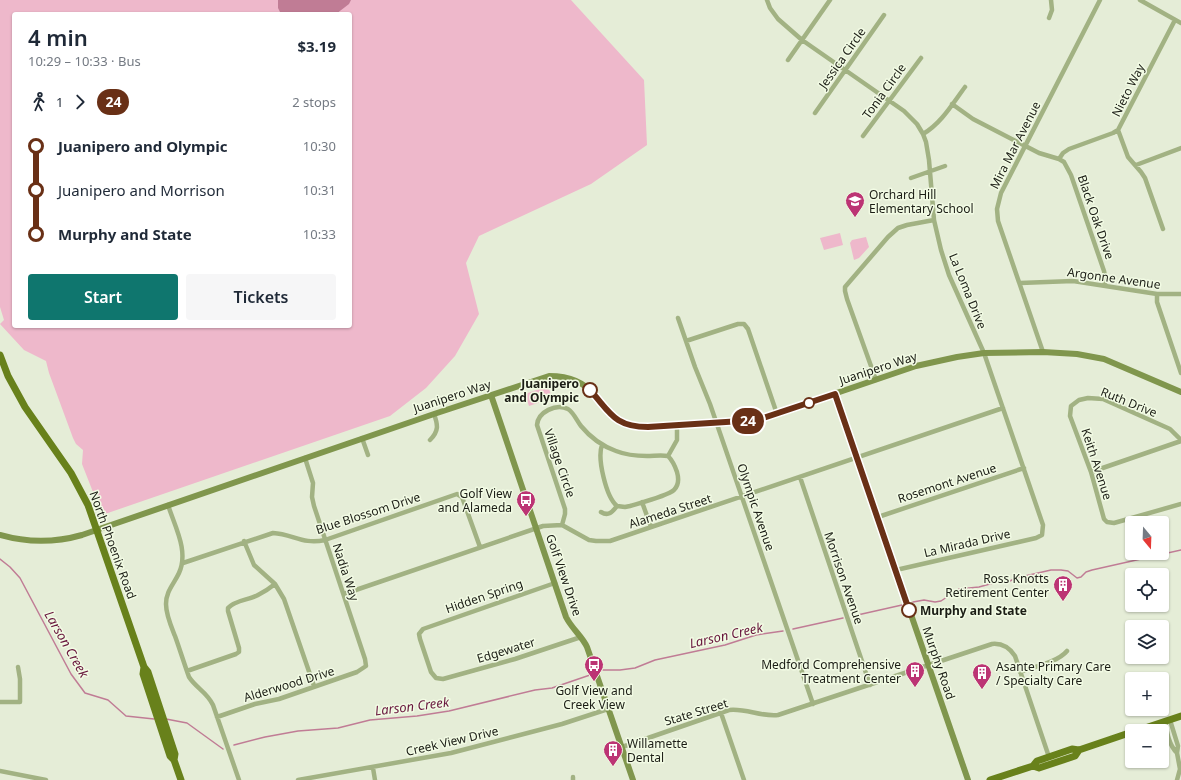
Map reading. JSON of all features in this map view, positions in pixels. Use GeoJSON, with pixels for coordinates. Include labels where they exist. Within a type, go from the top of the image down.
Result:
{"type":"FeatureCollection","features":[{"type":"Feature","properties":{"kind":"main road","name":"North Phoenix Road"},"geometry":{"type":"LineString","coordinates":[[0,355],[4,372],[25,407],[78,485],[88,505],[98,530],[144,667],[148,672],[159,714],[175,754],[174,760],[181,780]]}},
{"type":"Feature","properties":{"kind":"main road"},"geometry":{"type":"LineString","coordinates":[[1156,724],[1181,716]]}},
{"type":"Feature","properties":{"kind":"main road"},"geometry":{"type":"LineString","coordinates":[[1033,766],[1036,761],[1049,756],[1072,749],[1079,750],[1125,734]]}},
{"type":"Feature","properties":{"kind":"main road"},"geometry":{"type":"LineString","coordinates":[[990,780],[1033,766],[1039,768],[1075,756],[1079,750]]}},
{"type":"Feature","properties":{"kind":"street","name":"La Loma Drive"},"geometry":{"type":"LineString","coordinates":[[767,0],[770,8],[778,19],[802,40],[911,118],[923,134],[928,151],[934,220],[941,250],[949,275],[984,353],[1043,525],[1042,535]]}},
{"type":"Feature","properties":{"kind":"street"},"geometry":{"type":"LineString","coordinates":[[788,60],[830,0]]}},
{"type":"Feature","properties":{"kind":"street"},"geometry":{"type":"LineString","coordinates":[[1049,18],[1052,10],[1052,0]]}},
{"type":"Feature","properties":{"kind":"street","name":"Mira Mar Avenue"},"geometry":{"type":"LineString","coordinates":[[1043,352],[1002,233],[997,209],[1001,193],[1100,0]]}},
{"type":"Feature","properties":{"kind":"street"},"geometry":{"type":"LineString","coordinates":[[1140,0],[1181,23]]}},
{"type":"Feature","properties":{"kind":"street","name":"Jessica Circle"},"geometry":{"type":"LineString","coordinates":[[815,113],[884,15]]}},
{"type":"Feature","properties":{"kind":"street","name":"Nieto Way"},"geometry":{"type":"LineString","coordinates":[[1059,158],[1069,149],[1113,134],[1118,130],[1175,20]]}},
{"type":"Feature","properties":{"kind":"street","name":"Tonia Circle"},"geometry":{"type":"LineString","coordinates":[[863,136],[921,58]]}},
{"type":"Feature","properties":{"kind":"street"},"geometry":{"type":"LineString","coordinates":[[923,134],[941,119],[965,86]]}},
{"type":"Feature","properties":{"kind":"street"},"geometry":{"type":"LineString","coordinates":[[952,104],[974,119],[1026,146],[1045,155],[1059,158]]}},
{"type":"Feature","properties":{"kind":"street"},"geometry":{"type":"LineString","coordinates":[[1118,130],[1128,157],[1145,178],[1163,230]]}},
{"type":"Feature","properties":{"kind":"street"},"geometry":{"type":"LineString","coordinates":[[1136,165],[1181,148]]}},
{"type":"Feature","properties":{"kind":"street","name":"Black Oak Drive"},"geometry":{"type":"LineString","coordinates":[[1059,158],[1064,162],[1071,175],[1104,271],[1104,285]]}},
{"type":"Feature","properties":{"kind":"street"},"geometry":{"type":"LineString","coordinates":[[911,178],[945,166]]}},
{"type":"Feature","properties":{"kind":"street"},"geometry":{"type":"LineString","coordinates":[[876,380],[845,292],[845,287],[888,237],[898,228],[934,220]]}},
{"type":"Feature","properties":{"kind":"street","name":"Argonne Avenue"},"geometry":{"type":"LineString","coordinates":[[1020,283],[1072,281],[1157,294],[1181,294]]}},
{"type":"Feature","properties":{"kind":"street"},"geometry":{"type":"LineString","coordinates":[[1157,294],[1157,302],[1181,373]]}},
{"type":"Feature","properties":{"kind":"street","name":"Olympic Avenue"},"geometry":{"type":"LineString","coordinates":[[678,318],[742,497],[813,704]]}},
{"type":"Feature","properties":{"kind":"street"},"geometry":{"type":"LineString","coordinates":[[686,342],[738,324],[744,324],[748,329],[777,414]]}},
{"type":"Feature","properties":{"kind":"street","name":"Juanipero Way"},"geometry":{"type":"LineString","coordinates":[[0,536],[30,541],[54,541],[72,538],[362,438],[539,378],[549,376],[564,377],[576,380],[586,386],[596,396],[609,414],[622,423],[638,427],[748,421],[777,414],[936,361],[984,353],[1043,352],[1093,356],[1104,359],[1181,392]]}},
{"type":"Feature","properties":{"kind":"street","name":"Murphy Road"},"geometry":{"type":"LineString","coordinates":[[835,394],[968,780]]}},
{"type":"Feature","properties":{"kind":"street","name":"Golf View Drive"},"geometry":{"type":"LineString","coordinates":[[491,395],[568,622],[581,637],[587,647],[633,780]]}},
{"type":"Feature","properties":{"kind":"street","name":"Ruth Drive"},"geometry":{"type":"LineString","coordinates":[[1070,411],[1071,406],[1079,400],[1088,398],[1103,399],[1170,429],[1181,440]]}},
{"type":"Feature","properties":{"kind":"street","name":"Village Circle"},"geometry":{"type":"LineString","coordinates":[[562,525],[565,509],[538,429],[537,421],[545,412],[558,407],[569,410],[586,432],[602,445],[616,451],[630,455],[668,456]]}},
{"type":"Feature","properties":{"kind":"street","name":"Alameda Street"},"geometry":{"type":"LineString","coordinates":[[562,525],[589,540],[603,542],[614,540],[1003,408]]}},
{"type":"Feature","properties":{"kind":"street","name":"Keith Avenue"},"geometry":{"type":"LineString","coordinates":[[1070,411],[1091,472],[1104,519],[1107,522],[1114,523],[1181,504]]}},
{"type":"Feature","properties":{"kind":"street"},"geometry":{"type":"LineString","coordinates":[[430,440],[438,430],[434,414]]}},
{"type":"Feature","properties":{"kind":"street"},"geometry":{"type":"LineString","coordinates":[[602,445],[599,453],[602,471],[611,497],[617,506],[625,507],[671,492],[677,486],[679,482],[678,474],[672,460],[668,456],[677,440],[677,426]]}},
{"type":"Feature","properties":{"kind":"street"},"geometry":{"type":"LineString","coordinates":[[362,438],[368,455]]}},
{"type":"Feature","properties":{"kind":"street"},"geometry":{"type":"LineString","coordinates":[[1091,472],[1181,440]]}},
{"type":"Feature","properties":{"kind":"street","name":"Nadia Way"},"geometry":{"type":"LineString","coordinates":[[305,458],[313,483],[313,501],[365,659],[365,668]]}},
{"type":"Feature","properties":{"kind":"street","name":"Rosemont Avenue"},"geometry":{"type":"LineString","coordinates":[[878,516],[1024,468]]}},
{"type":"Feature","properties":{"kind":"street","name":"Morrison Avenue"},"geometry":{"type":"LineString","coordinates":[[800,477],[870,685]]}},
{"type":"Feature","properties":{"kind":"street","name":"Blue Blossom Drive"},"geometry":{"type":"LineString","coordinates":[[182,562],[272,533],[282,534],[312,542],[325,540],[457,494],[462,497],[480,547]]}},
{"type":"Feature","properties":{"kind":"street"},"geometry":{"type":"LineString","coordinates":[[642,502],[651,527]]}},
{"type":"Feature","properties":{"kind":"street"},"geometry":{"type":"LineString","coordinates":[[168,505],[182,548],[182,562],[176,578],[169,589],[166,604],[168,618],[192,681],[210,698],[239,780]]}},
{"type":"Feature","properties":{"kind":"street"},"geometry":{"type":"LineString","coordinates":[[601,512],[610,514],[617,506]]}},
{"type":"Feature","properties":{"kind":"street"},"geometry":{"type":"LineString","coordinates":[[344,594],[536,528],[550,524],[562,525]]}},
{"type":"Feature","properties":{"kind":"street","name":"La Mirada Drive"},"geometry":{"type":"LineString","coordinates":[[896,570],[1036,538],[1042,535]]}},
{"type":"Feature","properties":{"kind":"street"},"geometry":{"type":"LineString","coordinates":[[244,541],[254,565],[275,584],[284,599],[314,686]]}},
{"type":"Feature","properties":{"kind":"street","name":"Hidden Spring"},"geometry":{"type":"LineString","coordinates":[[436,678],[432,672],[420,639],[420,631],[426,627],[555,583]]}},
{"type":"Feature","properties":{"kind":"street"},"geometry":{"type":"LineString","coordinates":[[187,671],[236,654],[239,648],[228,608],[235,603],[268,590],[275,584]]}},
{"type":"Feature","properties":{"kind":"street","name":"Edgewater"},"geometry":{"type":"LineString","coordinates":[[436,678],[443,679],[511,661],[581,637]]}},
{"type":"Feature","properties":{"kind":"street","name":"State Street"},"geometry":{"type":"LineString","coordinates":[[622,747],[721,713],[735,710],[766,716],[778,715],[992,644],[998,644],[1008,647],[1012,651],[1049,756]]}},
{"type":"Feature","properties":{"kind":"street"},"geometry":{"type":"LineString","coordinates":[[1020,672],[1056,659],[1067,651]]}},
{"type":"Feature","properties":{"kind":"street"},"geometry":{"type":"LineString","coordinates":[[0,702],[20,702],[20,679],[18,667]]}},
{"type":"Feature","properties":{"kind":"street","name":"Alderwood Drive"},"geometry":{"type":"LineString","coordinates":[[217,717],[255,704],[279,699],[365,668]]}},
{"type":"Feature","properties":{"kind":"street","name":"Creek View Drive"},"geometry":{"type":"LineString","coordinates":[[299,780],[451,753],[562,724],[608,709]]}},
{"type":"Feature","properties":{"kind":"street"},"geometry":{"type":"LineString","coordinates":[[721,713],[744,780]]}},
{"type":"Feature","properties":{"kind":"street"},"geometry":{"type":"LineString","coordinates":[[1167,720],[1178,746],[1177,754],[1180,769],[1178,780]]}},
{"type":"Feature","properties":{"kind":"street"},"geometry":{"type":"LineString","coordinates":[[373,768],[375,780]]}},
{"type":"Feature","properties":{"kind":"street"},"geometry":{"type":"LineString","coordinates":[[0,771],[46,780]]}},
{"type":"Feature","properties":{"kind":"shaded area"},"geometry":{"type":"Polygon","coordinates":[[[0,0],[571,0],[644,80],[647,145],[591,184],[479,236],[466,263],[479,314],[455,356],[426,388],[390,416],[102,515],[82,464],[83,450],[76,444],[73,438],[46,361],[24,350],[0,324],[4,320],[0,307],[0,0]]]}},
{"type":"Feature","properties":{"kind":"shaded area"},"geometry":{"type":"Polygon","coordinates":[[[278,0],[351,0],[349,4],[339,12],[280,12],[278,8],[278,0]]]}},
{"type":"Feature","properties":{"kind":"shaded area"},"geometry":{"type":"Polygon","coordinates":[[[840,233],[843,245],[824,250],[820,238],[840,233]]]}},
{"type":"Feature","properties":{"kind":"shaded area"},"geometry":{"type":"Polygon","coordinates":[[[866,237],[869,247],[859,258],[854,260],[850,243],[852,240],[866,237]]]}},
{"type":"Feature","properties":{"kind":"shaded area"},"geometry":{"type":"Polygon","coordinates":[[[548,386],[552,398],[529,406],[525,394],[548,386]]]}},
{"type":"Feature","properties":{"kind":"waterway","name":"Larson Creek"},"geometry":{"type":"LineString","coordinates":[[913,602],[924,600],[935,602],[941,601],[959,589],[1010,581],[1016,578],[1051,570],[1068,571],[1077,578],[1092,570],[1181,550]]}},
{"type":"Feature","properties":{"kind":"waterway","name":"Larson Creek"},"geometry":{"type":"LineString","coordinates":[[0,559],[20,578],[71,674],[85,693],[108,700],[126,716],[154,719]]}},
{"type":"Feature","properties":{"kind":"waterway","name":"Larson Creek"},"geometry":{"type":"LineString","coordinates":[[853,616],[902,605]]}},
{"type":"Feature","properties":{"kind":"waterway","name":"Larson Creek"},"geometry":{"type":"LineString","coordinates":[[793,629],[843,618]]}},
{"type":"Feature","properties":{"kind":"waterway","name":"Larson Creek"},"geometry":{"type":"LineString","coordinates":[[603,670],[635,668],[655,660],[725,645],[756,635],[783,631]]}},
{"type":"Feature","properties":{"kind":"waterway","name":"Larson Creek"},"geometry":{"type":"LineString","coordinates":[[234,745],[298,731],[338,728],[370,720],[417,716],[449,711],[535,690],[552,688],[590,675]]}},
{"type":"Feature","properties":{"kind":"waterway","name":"Larson Creek"},"geometry":{"type":"LineString","coordinates":[[166,719],[187,723],[223,749]]}},
{"type":"Feature","properties":{"kind":"bus line","name":"24"},"geometry":{"type":"LineString","coordinates":[[590,390],[609,414],[622,423],[638,427],[757,420],[835,394],[909,610]]}},
{"type":"Feature","properties":{"kind":"place","name":"Orchard Hill Elementary School"},"geometry":{"type":"Point","coordinates":[855,218]}},
{"type":"Feature","properties":{"kind":"place","name":"Juanipero and Olympic"},"geometry":{"type":"Point","coordinates":[590,390]}},
{"type":"Feature","properties":{"kind":"place","name":"Golf View and Alameda"},"geometry":{"type":"Point","coordinates":[526,517]}},
{"type":"Feature","properties":{"kind":"place","name":"Ross Knotts Retirement Center"},"geometry":{"type":"Point","coordinates":[1063,602]}},
{"type":"Feature","properties":{"kind":"place","name":"Murphy and State"},"geometry":{"type":"Point","coordinates":[909,610]}},
{"type":"Feature","properties":{"kind":"place","name":"Golf View and Creek View"},"geometry":{"type":"Point","coordinates":[594,682]}},
{"type":"Feature","properties":{"kind":"place","name":"Medford Comprehensive Treatment Center"},"geometry":{"type":"Point","coordinates":[915,688]}},
{"type":"Feature","properties":{"kind":"place","name":"Asante Primary Care / Specialty Care"},"geometry":{"type":"Point","coordinates":[982,690]}},
{"type":"Feature","properties":{"kind":"place","name":"Willamette Dental"},"geometry":{"type":"Point","coordinates":[613,767]}}]}
